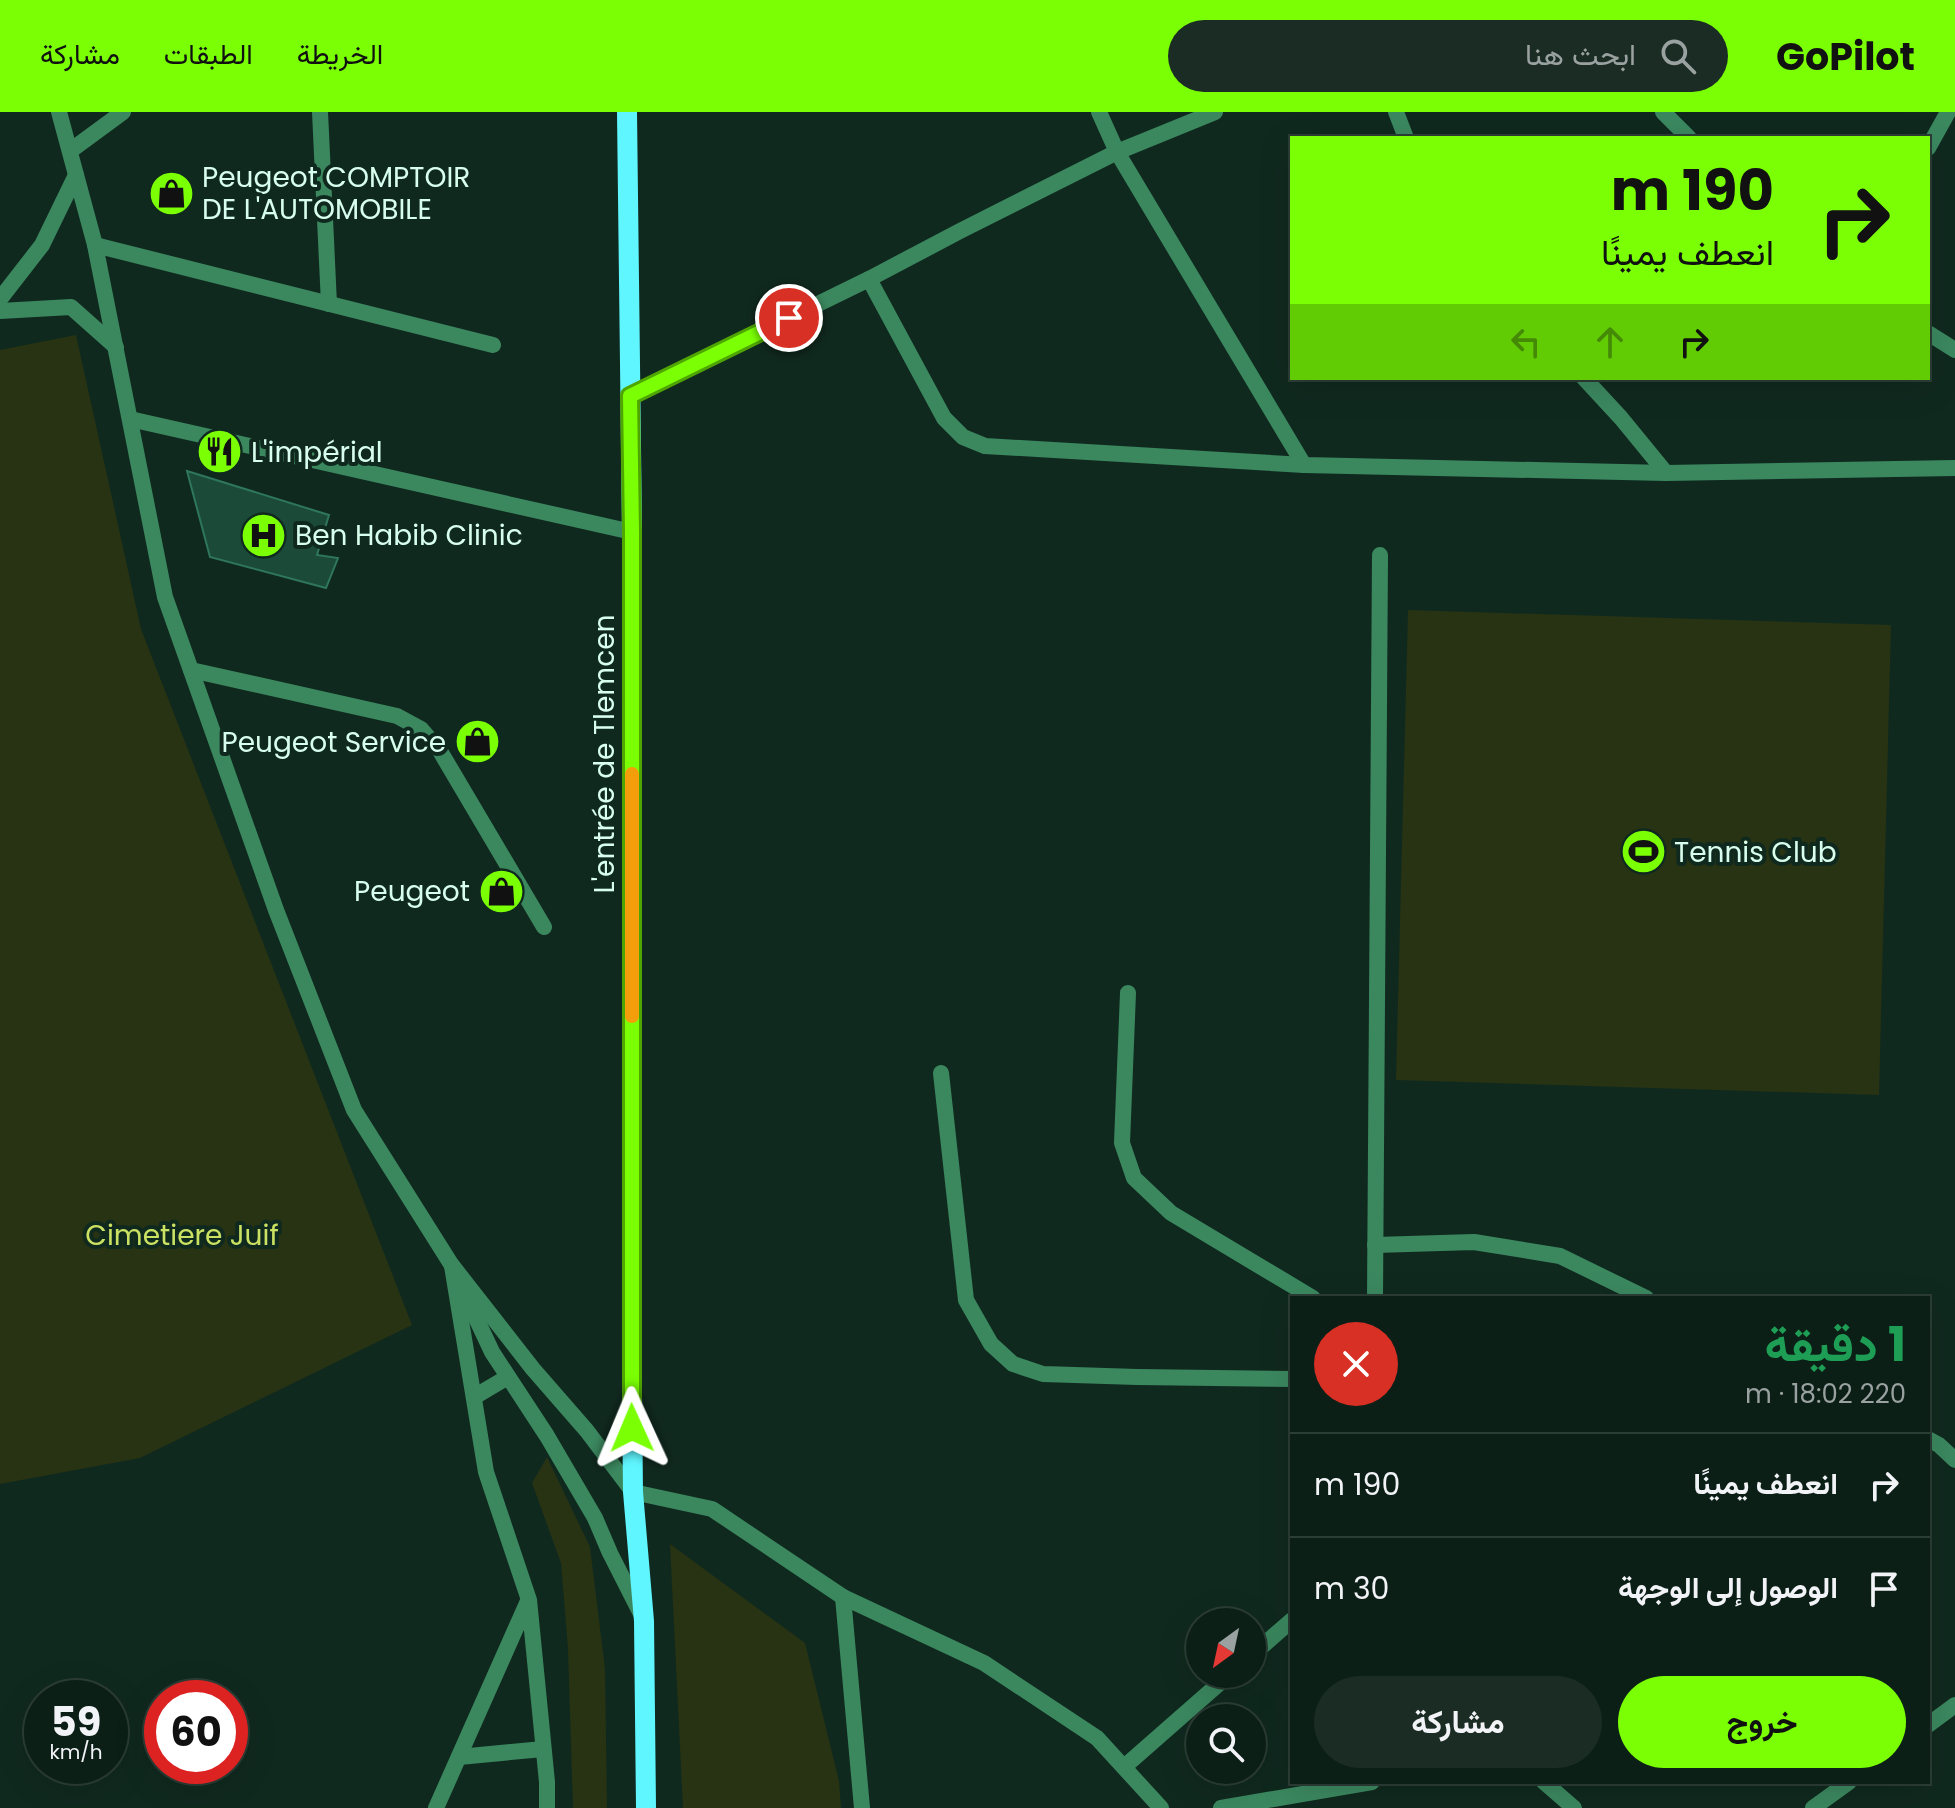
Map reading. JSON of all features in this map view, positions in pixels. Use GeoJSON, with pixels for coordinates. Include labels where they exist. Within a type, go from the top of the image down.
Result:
{"type":"FeatureCollection","features":[{"type":"Feature","properties":{"kind":"main road","name":"L'entrée de Tlemcen"},"geometry":{"type":"LineString","coordinates":[[627,112],[632,532],[633,1492]]}},
{"type":"Feature","properties":{"kind":"main road"},"geometry":{"type":"LineString","coordinates":[[633,1492],[644,1621],[646,1808]]}},
{"type":"Feature","properties":{"kind":"street"},"geometry":{"type":"LineString","coordinates":[[59,112],[95,245],[165,597],[276,910],[354,1110],[451,1264],[633,1492],[712,1509],[843,1597],[984,1663],[1097,1738],[1161,1808]]}},
{"type":"Feature","properties":{"kind":"street"},"geometry":{"type":"LineString","coordinates":[[70,151],[123,112]]}},
{"type":"Feature","properties":{"kind":"street"},"geometry":{"type":"LineString","coordinates":[[320,112],[329,304]]}},
{"type":"Feature","properties":{"kind":"street"},"geometry":{"type":"LineString","coordinates":[[1099,112],[1117,152],[1304,465]]}},
{"type":"Feature","properties":{"kind":"street"},"geometry":{"type":"LineString","coordinates":[[630,396],[869,279],[1117,152],[1215,112]]}},
{"type":"Feature","properties":{"kind":"street"},"geometry":{"type":"LineString","coordinates":[[1396,112],[1405,136]]}},
{"type":"Feature","properties":{"kind":"street"},"geometry":{"type":"LineString","coordinates":[[1663,112],[1687,136]]}},
{"type":"Feature","properties":{"kind":"street"},"geometry":{"type":"LineString","coordinates":[[1930,144],[1948,112]]}},
{"type":"Feature","properties":{"kind":"street"},"geometry":{"type":"LineString","coordinates":[[0,299],[42,245],[76,175]]}},
{"type":"Feature","properties":{"kind":"street"},"geometry":{"type":"LineString","coordinates":[[95,245],[493,345]]}},
{"type":"Feature","properties":{"kind":"street"},"geometry":{"type":"LineString","coordinates":[[869,279],[944,418],[963,437],[985,446],[1304,465],[1666,473],[1955,468]]}},
{"type":"Feature","properties":{"kind":"street"},"geometry":{"type":"LineString","coordinates":[[0,311],[71,307],[116,347]]}},
{"type":"Feature","properties":{"kind":"street"},"geometry":{"type":"LineString","coordinates":[[1930,334],[1955,350]]}},
{"type":"Feature","properties":{"kind":"street"},"geometry":{"type":"LineString","coordinates":[[1586,380],[1666,473]]}},
{"type":"Feature","properties":{"kind":"street"},"geometry":{"type":"LineString","coordinates":[[130,419],[632,532]]}},
{"type":"Feature","properties":{"kind":"street"},"geometry":{"type":"LineString","coordinates":[[1375,1296],[1380,555]]}},
{"type":"Feature","properties":{"kind":"street"},"geometry":{"type":"LineString","coordinates":[[191,670],[397,716],[421,729],[440,751],[544,927]]}},
{"type":"Feature","properties":{"kind":"street"},"geometry":{"type":"LineString","coordinates":[[1128,993],[1122,1143],[1134,1178],[1171,1213],[1310,1296]]}},
{"type":"Feature","properties":{"kind":"street"},"geometry":{"type":"LineString","coordinates":[[941,1073],[966,1300],[991,1344],[1013,1364],[1043,1374],[1290,1379]]}},
{"type":"Feature","properties":{"kind":"street"},"geometry":{"type":"LineString","coordinates":[[1375,1245],[1474,1242],[1560,1256],[1642,1296]]}},
{"type":"Feature","properties":{"kind":"street"},"geometry":{"type":"LineString","coordinates":[[451,1264],[482,1332],[595,1518],[644,1621]]}},
{"type":"Feature","properties":{"kind":"street"},"geometry":{"type":"LineString","coordinates":[[451,1264],[486,1472],[529,1600],[547,1808]]}},
{"type":"Feature","properties":{"kind":"street"},"geometry":{"type":"LineString","coordinates":[[474,1397],[508,1377]]}},
{"type":"Feature","properties":{"kind":"street"},"geometry":{"type":"LineString","coordinates":[[1930,1440],[1955,1460]]}},
{"type":"Feature","properties":{"kind":"street"},"geometry":{"type":"LineString","coordinates":[[843,1597],[862,1808]]}},
{"type":"Feature","properties":{"kind":"street"},"geometry":{"type":"LineString","coordinates":[[436,1808],[529,1600]]}},
{"type":"Feature","properties":{"kind":"street"},"geometry":{"type":"LineString","coordinates":[[1266,1643],[1290,1622]]}},
{"type":"Feature","properties":{"kind":"street"},"geometry":{"type":"LineString","coordinates":[[1124,1767],[1214,1688]]}},
{"type":"Feature","properties":{"kind":"street"},"geometry":{"type":"LineString","coordinates":[[1930,1724],[1955,1705]]}},
{"type":"Feature","properties":{"kind":"street"},"geometry":{"type":"LineString","coordinates":[[459,1757],[543,1749]]}},
{"type":"Feature","properties":{"kind":"street"},"geometry":{"type":"LineString","coordinates":[[1221,1808],[1360,1784]]}},
{"type":"Feature","properties":{"kind":"street"},"geometry":{"type":"LineString","coordinates":[[1546,1784],[1574,1808]]}},
{"type":"Feature","properties":{"kind":"street"},"geometry":{"type":"LineString","coordinates":[[1813,1808],[1846,1784]]}},
{"type":"Feature","properties":{"kind":"green space","name":"Cimetiere Juif"},"geometry":{"type":"Polygon","coordinates":[[[76,335],[141,629],[412,1325],[140,1458],[0,1484],[0,350],[76,335]]]}},
{"type":"Feature","properties":{"kind":"green space","name":"Tennis Club"},"geometry":{"type":"Polygon","coordinates":[[[1408,610],[1891,625],[1879,1095],[1396,1080],[1408,610]]]}},
{"type":"Feature","properties":{"kind":"green space"},"geometry":{"type":"Polygon","coordinates":[[[547,1457],[590,1547],[605,1669],[607,1808],[573,1808],[568,1649],[561,1563],[532,1483],[547,1457]]]}},
{"type":"Feature","properties":{"kind":"green space"},"geometry":{"type":"Polygon","coordinates":[[[670,1544],[805,1643],[839,1781],[841,1808],[683,1808],[670,1544]]]}},
{"type":"Feature","properties":{"kind":"building","name":"Ben Habib Clinic"},"geometry":{"type":"Polygon","coordinates":[[[187,471],[329,515],[317,555],[338,558],[326,588],[210,557],[187,471]]]}},
{"type":"Feature","properties":{"kind":"slow traffic"},"geometry":{"type":"LineString","coordinates":[[632,774],[632,1016]]}},
{"type":"Feature","properties":{"kind":"place","name":"Peugeot COMPTOIR DE L'AUTOMOBILE"},"geometry":{"type":"Point","coordinates":[171,193]}},
{"type":"Feature","properties":{"kind":"place","name":"L'impérial"},"geometry":{"type":"Point","coordinates":[220,452]}},
{"type":"Feature","properties":{"kind":"place","name":"Ben Habib Clinic"},"geometry":{"type":"Point","coordinates":[264,535]}},
{"type":"Feature","properties":{"kind":"place","name":"Peugeot Service"},"geometry":{"type":"Point","coordinates":[477,742]}},
{"type":"Feature","properties":{"kind":"place","name":"Tennis Club"},"geometry":{"type":"Point","coordinates":[1643,852]}},
{"type":"Feature","properties":{"kind":"place","name":"Peugeot"},"geometry":{"type":"Point","coordinates":[501,891]}},
{"type":"Feature","properties":{"kind":"route"},"geometry":{"type":"LineString","coordinates":[[632,1428],[630,396],[789,318]]}}]}
